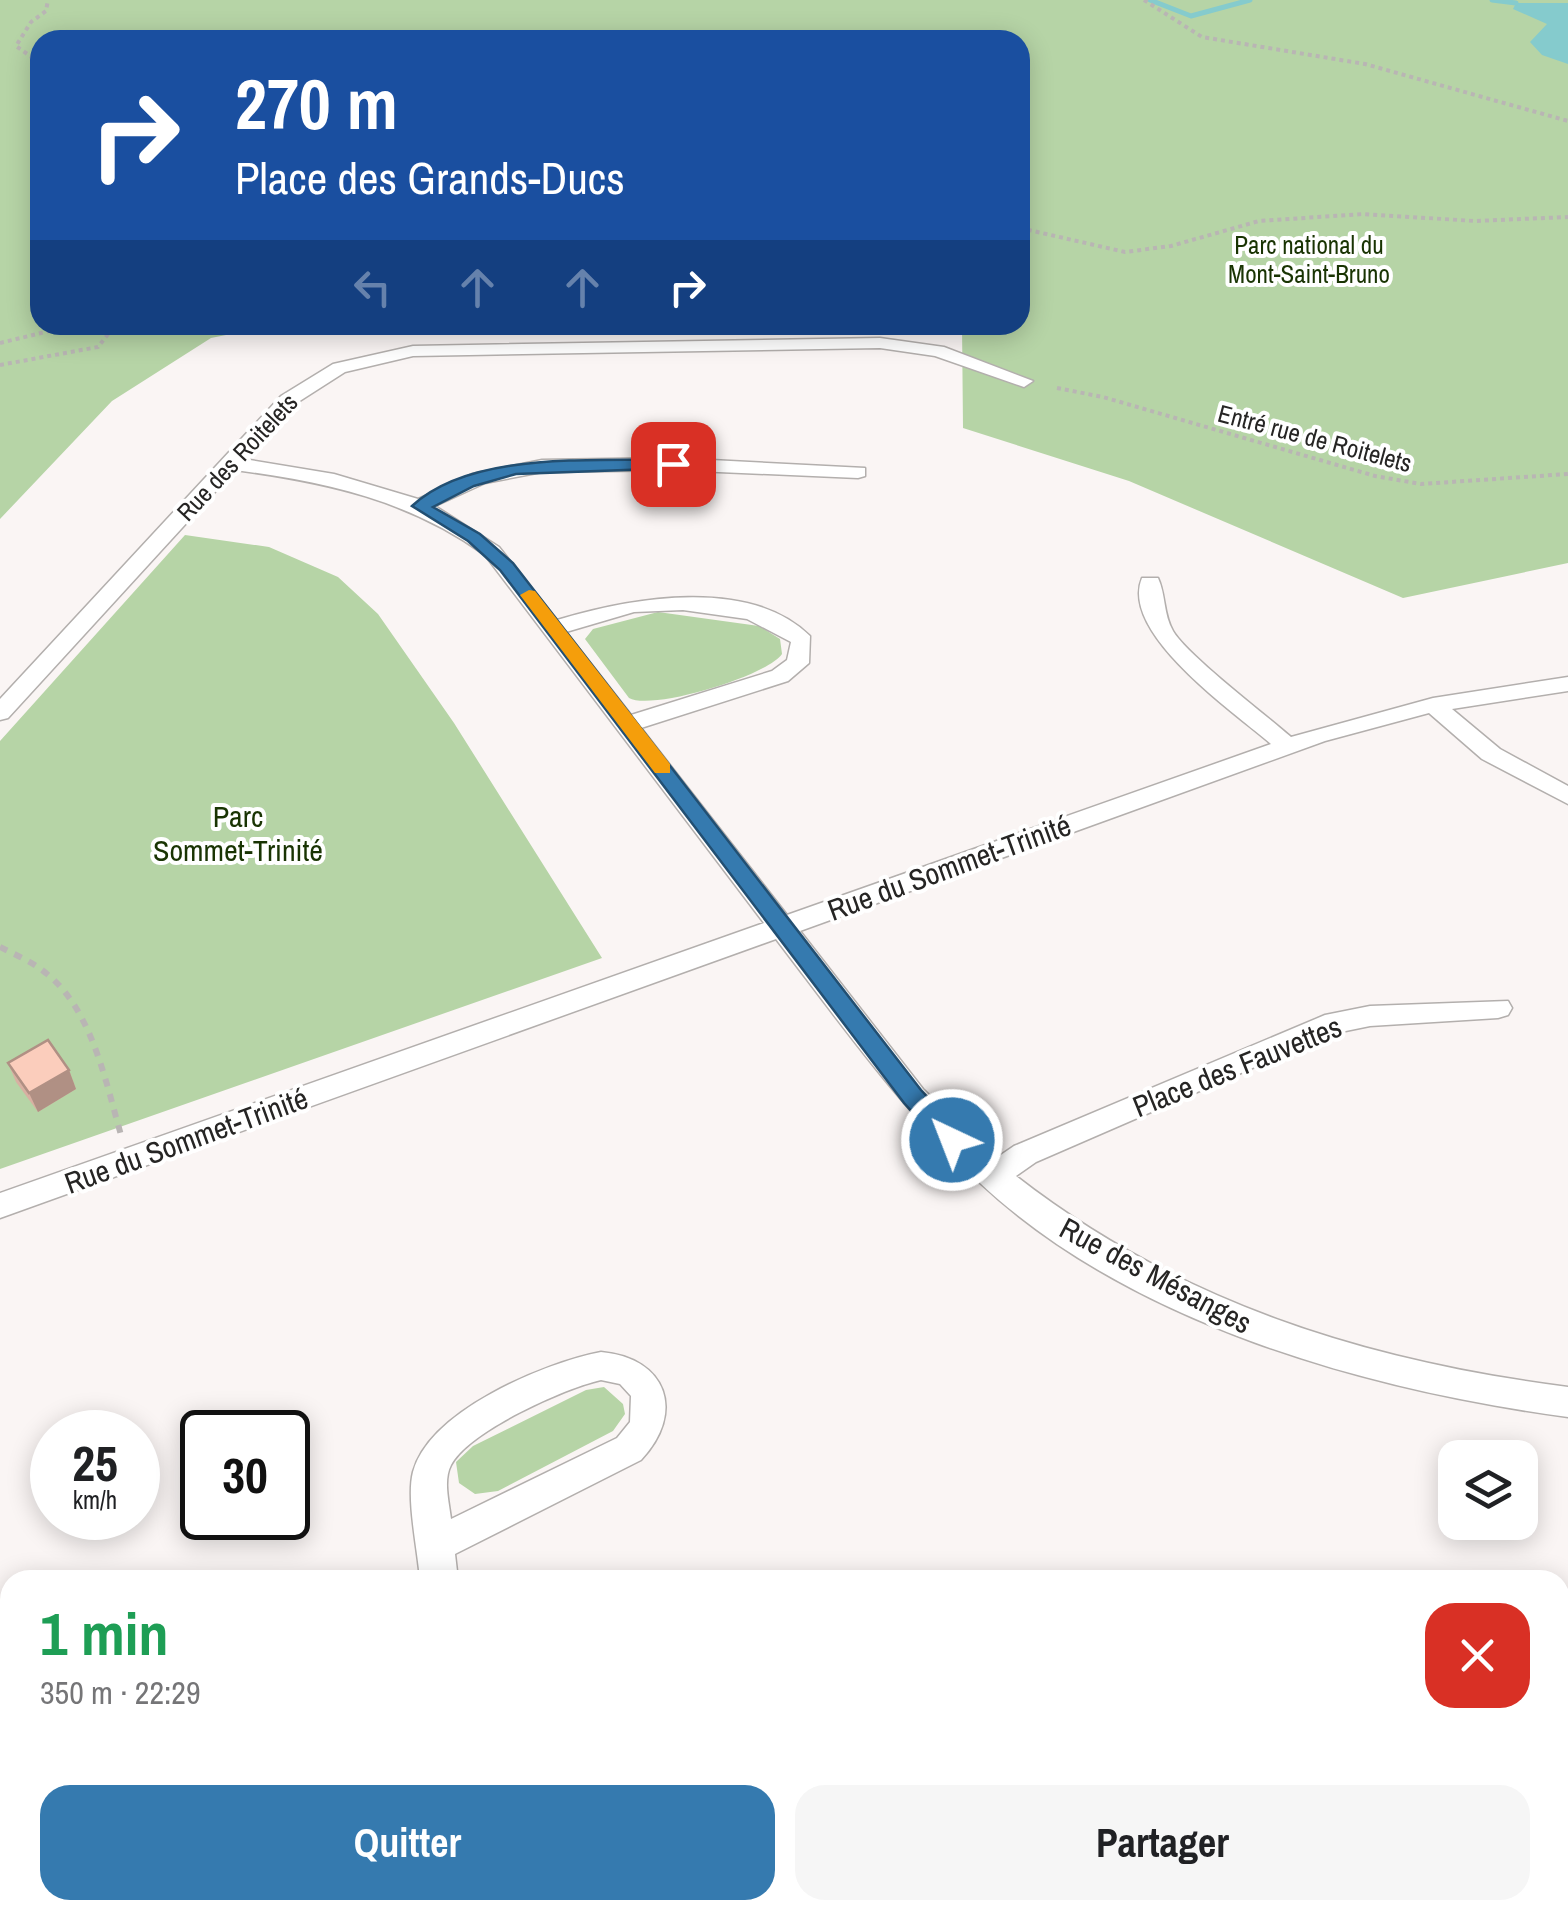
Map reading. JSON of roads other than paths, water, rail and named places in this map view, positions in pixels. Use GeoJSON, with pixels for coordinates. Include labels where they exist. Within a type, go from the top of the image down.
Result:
{"type":"FeatureCollection","features":[{"type":"Feature","properties":{"kind":"street","name":"Rue des Roitelets"},"geometry":{"type":"LineString","coordinates":[[0,714],[230,463],[310,383],[362,361],[413,351],[880,343],[938,352],[1024,381]]}},
{"type":"Feature","properties":{"kind":"street","name":"Rue des Mésanges"},"geometry":{"type":"LineString","coordinates":[[230,463],[340,480],[420,506],[492,551],[912,1097],[992,1177],[1058,1225],[1135,1271],[1276,1338],[1486,1391],[1568,1402]]}},
{"type":"Feature","properties":{"kind":"street"},"geometry":{"type":"LineString","coordinates":[[420,506],[479,478],[542,466],[673,464],[858,472]]}},
{"type":"Feature","properties":{"kind":"street"},"geometry":{"type":"LineString","coordinates":[[1150,583],[1152,610],[1164,636],[1287,746]]}},
{"type":"Feature","properties":{"kind":"street"},"geometry":{"type":"LineString","coordinates":[[554,628],[638,605],[668,603],[767,617],[790,627],[802,641],[798,663],[780,676],[628,724]]}},
{"type":"Feature","properties":{"kind":"street","name":"Rue du Sommet-Trinité"},"geometry":{"type":"LineString","coordinates":[[0,1206],[1287,746],[1432,705],[1568,684]]}},
{"type":"Feature","properties":{"kind":"street"},"geometry":{"type":"LineString","coordinates":[[1432,705],[1491,754],[1568,796]]}},
{"type":"Feature","properties":{"kind":"street","name":"Place des Fauvettes"},"geometry":{"type":"LineString","coordinates":[[992,1177],[1025,1154],[1325,1025],[1370,1016],[1498,1008]]}},
{"type":"Feature","properties":{"kind":"street"},"geometry":{"type":"LineString","coordinates":[[586,1368],[616,1368],[642,1382],[651,1398],[652,1417],[637,1443],[438,1563],[431,1467],[454,1436],[586,1368]]}},
{"type":"Feature","properties":{"kind":"water"},"geometry":{"type":"Polygon","coordinates":[[[1516,3],[1568,3],[1568,64],[1542,55],[1530,42],[1547,24],[1513,9],[1516,3]]]}},
{"type":"Feature","properties":{"kind":"waterway"},"geometry":{"type":"LineString","coordinates":[[1150,0],[1191,16],[1250,0]]}},
{"type":"Feature","properties":{"kind":"waterway"},"geometry":{"type":"LineString","coordinates":[[1492,0],[1516,3]]}},
{"type":"Feature","properties":{"kind":"park label","name":"Parc national du Mont-Saint-Bruno"},"geometry":{"type":"Point","coordinates":[1309,260]}},
{"type":"Feature","properties":{"kind":"park label","name":"Parc Sommet-Trinité"},"geometry":{"type":"Point","coordinates":[238,833]}}]}
